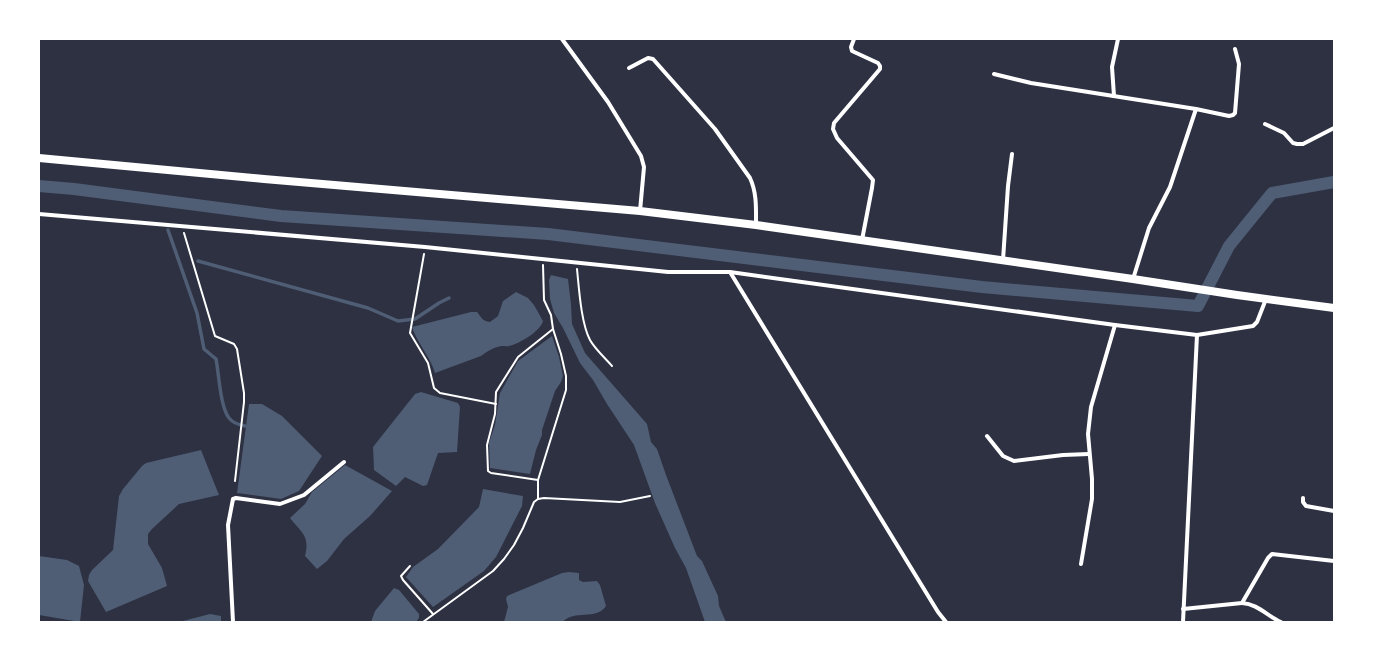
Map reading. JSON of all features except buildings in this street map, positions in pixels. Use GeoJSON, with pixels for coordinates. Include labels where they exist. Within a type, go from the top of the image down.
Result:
{"type":"FeatureCollection","features":[{"type":"Feature","properties":{"kind":"main road"},"geometry":{"type":"LineString","coordinates":[[39,158],[257,179],[640,211],[756,225],[1133,279],[1186,288],[1334,308]]}},
{"type":"Feature","properties":{"kind":"street"},"geometry":{"type":"LineString","coordinates":[[562,39],[608,102],[641,156],[644,167],[640,211]]}},
{"type":"Feature","properties":{"kind":"street"},"geometry":{"type":"LineString","coordinates":[[854,39],[850,47],[852,51],[880,66],[880,69],[834,123],[833,129],[837,138],[873,180],[862,240]]}},
{"type":"Feature","properties":{"kind":"street"},"geometry":{"type":"LineString","coordinates":[[1114,96],[1112,67],[1118,39]]}},
{"type":"Feature","properties":{"kind":"street"},"geometry":{"type":"LineString","coordinates":[[994,74],[1031,83],[1196,109],[1228,116],[1233,115],[1237,107],[1239,60],[1235,49]]}},
{"type":"Feature","properties":{"kind":"street"},"geometry":{"type":"LineString","coordinates":[[629,68],[648,58],[653,59],[715,129],[750,178],[753,185],[755,192],[756,225]]}},
{"type":"Feature","properties":{"kind":"street"},"geometry":{"type":"LineString","coordinates":[[1133,279],[1149,228],[1170,187],[1196,109]]}},
{"type":"Feature","properties":{"kind":"street"},"geometry":{"type":"LineString","coordinates":[[1265,124],[1284,133],[1297,144],[1303,144],[1334,128]]}},
{"type":"Feature","properties":{"kind":"street"},"geometry":{"type":"LineString","coordinates":[[1003,260],[1008,186],[1012,154]]}},
{"type":"Feature","properties":{"kind":"street"},"geometry":{"type":"LineString","coordinates":[[39,214],[425,247],[668,272],[730,272],[1197,335],[1254,326],[1266,299]]}},
{"type":"Feature","properties":{"kind":"street"},"geometry":{"type":"LineString","coordinates":[[730,272],[929,598],[946,622]]}},
{"type":"Feature","properties":{"kind":"street"},"geometry":{"type":"LineString","coordinates":[[1081,564],[1092,499],[1092,479],[1088,434],[1091,407],[1115,325]]}},
{"type":"Feature","properties":{"kind":"street"},"geometry":{"type":"LineString","coordinates":[[1182,622],[1197,335]]}},
{"type":"Feature","properties":{"kind":"street"},"geometry":{"type":"LineString","coordinates":[[987,436],[1003,456],[1014,461],[1063,454],[1089,454]]}},
{"type":"Feature","properties":{"kind":"street"},"geometry":{"type":"LineString","coordinates":[[233,622],[228,525],[232,501],[236,498],[280,504],[304,495],[344,462]]}},
{"type":"Feature","properties":{"kind":"street"},"geometry":{"type":"LineString","coordinates":[[1303,498],[1303,502],[1306,506],[1334,511]]}},
{"type":"Feature","properties":{"kind":"street"},"geometry":{"type":"LineString","coordinates":[[1242,603],[1268,558],[1272,554],[1334,561]]}},
{"type":"Feature","properties":{"kind":"street"},"geometry":{"type":"LineString","coordinates":[[1183,609],[1249,603],[1281,622]]}},
{"type":"Feature","properties":{"kind":"path"},"geometry":{"type":"LineString","coordinates":[[182,226],[214,336],[230,341],[237,349],[244,402],[235,480]]}},
{"type":"Feature","properties":{"kind":"path"},"geometry":{"type":"LineString","coordinates":[[425,247],[410,333],[428,363],[434,388],[440,393],[496,404]]}},
{"type":"Feature","properties":{"kind":"path"},"geometry":{"type":"LineString","coordinates":[[538,499],[538,480],[566,390],[566,376],[561,354],[553,329],[551,315],[544,300],[543,258]]}},
{"type":"Feature","properties":{"kind":"path"},"geometry":{"type":"LineString","coordinates":[[576,262],[580,300],[588,335],[596,348],[612,366]]}},
{"type":"Feature","properties":{"kind":"path"},"geometry":{"type":"LineString","coordinates":[[538,480],[491,473],[488,471],[487,445],[495,414],[496,392],[518,357],[553,329]]}},
{"type":"Feature","properties":{"kind":"path"},"geometry":{"type":"LineString","coordinates":[[423,622],[492,571],[504,559],[514,545],[534,502],[538,499],[544,498],[620,502],[650,496]]}},
{"type":"Feature","properties":{"kind":"path"},"geometry":{"type":"LineString","coordinates":[[410,566],[401,576],[433,614]]}},
{"type":"Feature","properties":{"kind":"water"},"geometry":{"type":"Polygon","coordinates":[[[551,275],[568,279],[572,324],[585,353],[647,424],[651,442],[657,449],[697,556],[702,561],[718,596],[719,606],[726,622],[705,622],[686,568],[675,548],[655,503],[634,445],[593,380],[580,363],[554,313],[550,299],[549,280],[551,275]]]}},
{"type":"Feature","properties":{"kind":"water"},"geometry":{"type":"Polygon","coordinates":[[[516,292],[528,298],[534,305],[543,321],[534,333],[518,343],[509,346],[497,347],[481,356],[435,373],[412,327],[471,312],[477,312],[481,318],[487,322],[490,322],[498,316],[503,301],[516,292]]]}},
{"type":"Feature","properties":{"kind":"water"},"geometry":{"type":"Polygon","coordinates":[[[552,336],[563,376],[555,391],[530,474],[490,468],[489,443],[495,425],[500,393],[518,361],[552,336]]]}},
{"type":"Feature","properties":{"kind":"water"},"geometry":{"type":"Polygon","coordinates":[[[421,392],[458,403],[460,407],[457,452],[438,453],[427,485],[423,486],[405,477],[396,486],[374,470],[373,447],[415,394],[421,392]]]}},
{"type":"Feature","properties":{"kind":"water"},"geometry":{"type":"Polygon","coordinates":[[[249,404],[262,404],[282,416],[322,456],[299,491],[281,499],[237,493],[249,404]]]}},
{"type":"Feature","properties":{"kind":"water"},"geometry":{"type":"Polygon","coordinates":[[[201,450],[219,495],[179,504],[148,534],[148,544],[162,568],[167,586],[106,612],[88,581],[92,570],[113,550],[119,496],[123,489],[146,463],[201,450]]]}},
{"type":"Feature","properties":{"kind":"water"},"geometry":{"type":"Polygon","coordinates":[[[345,465],[392,491],[370,516],[344,539],[327,561],[317,569],[305,556],[306,539],[290,518],[305,504],[312,492],[345,465]]]}},
{"type":"Feature","properties":{"kind":"water"},"geometry":{"type":"Polygon","coordinates":[[[483,489],[523,496],[522,506],[496,557],[484,571],[433,607],[406,577],[413,567],[438,549],[479,507],[483,489]]]}},
{"type":"Feature","properties":{"kind":"water"},"geometry":{"type":"Polygon","coordinates":[[[39,556],[67,560],[79,566],[84,585],[80,622],[39,615],[39,556]]]}},
{"type":"Feature","properties":{"kind":"water"},"geometry":{"type":"Polygon","coordinates":[[[562,573],[579,573],[579,580],[583,582],[597,581],[600,585],[606,606],[602,610],[597,613],[573,616],[563,622],[504,622],[508,607],[506,599],[507,596],[562,573]]]}},
{"type":"Feature","properties":{"kind":"water"},"geometry":{"type":"Polygon","coordinates":[[[394,588],[399,590],[419,614],[419,618],[416,622],[371,622],[375,611],[394,588]]]}},
{"type":"Feature","properties":{"kind":"water"},"geometry":{"type":"Polygon","coordinates":[[[210,614],[221,616],[221,622],[179,622],[210,614]]]}},
{"type":"Feature","properties":{"kind":"waterway"},"geometry":{"type":"LineString","coordinates":[[39,186],[74,189],[281,216],[548,234],[982,287],[1198,306],[1229,246],[1272,193],[1334,182]]}},
{"type":"Feature","properties":{"kind":"waterway"},"geometry":{"type":"LineString","coordinates":[[168,230],[197,313],[204,349],[216,359],[222,398],[226,413],[232,421],[245,426]]}},
{"type":"Feature","properties":{"kind":"waterway"},"geometry":{"type":"LineString","coordinates":[[198,261],[368,308],[398,321],[415,319],[449,298]]}}]}
